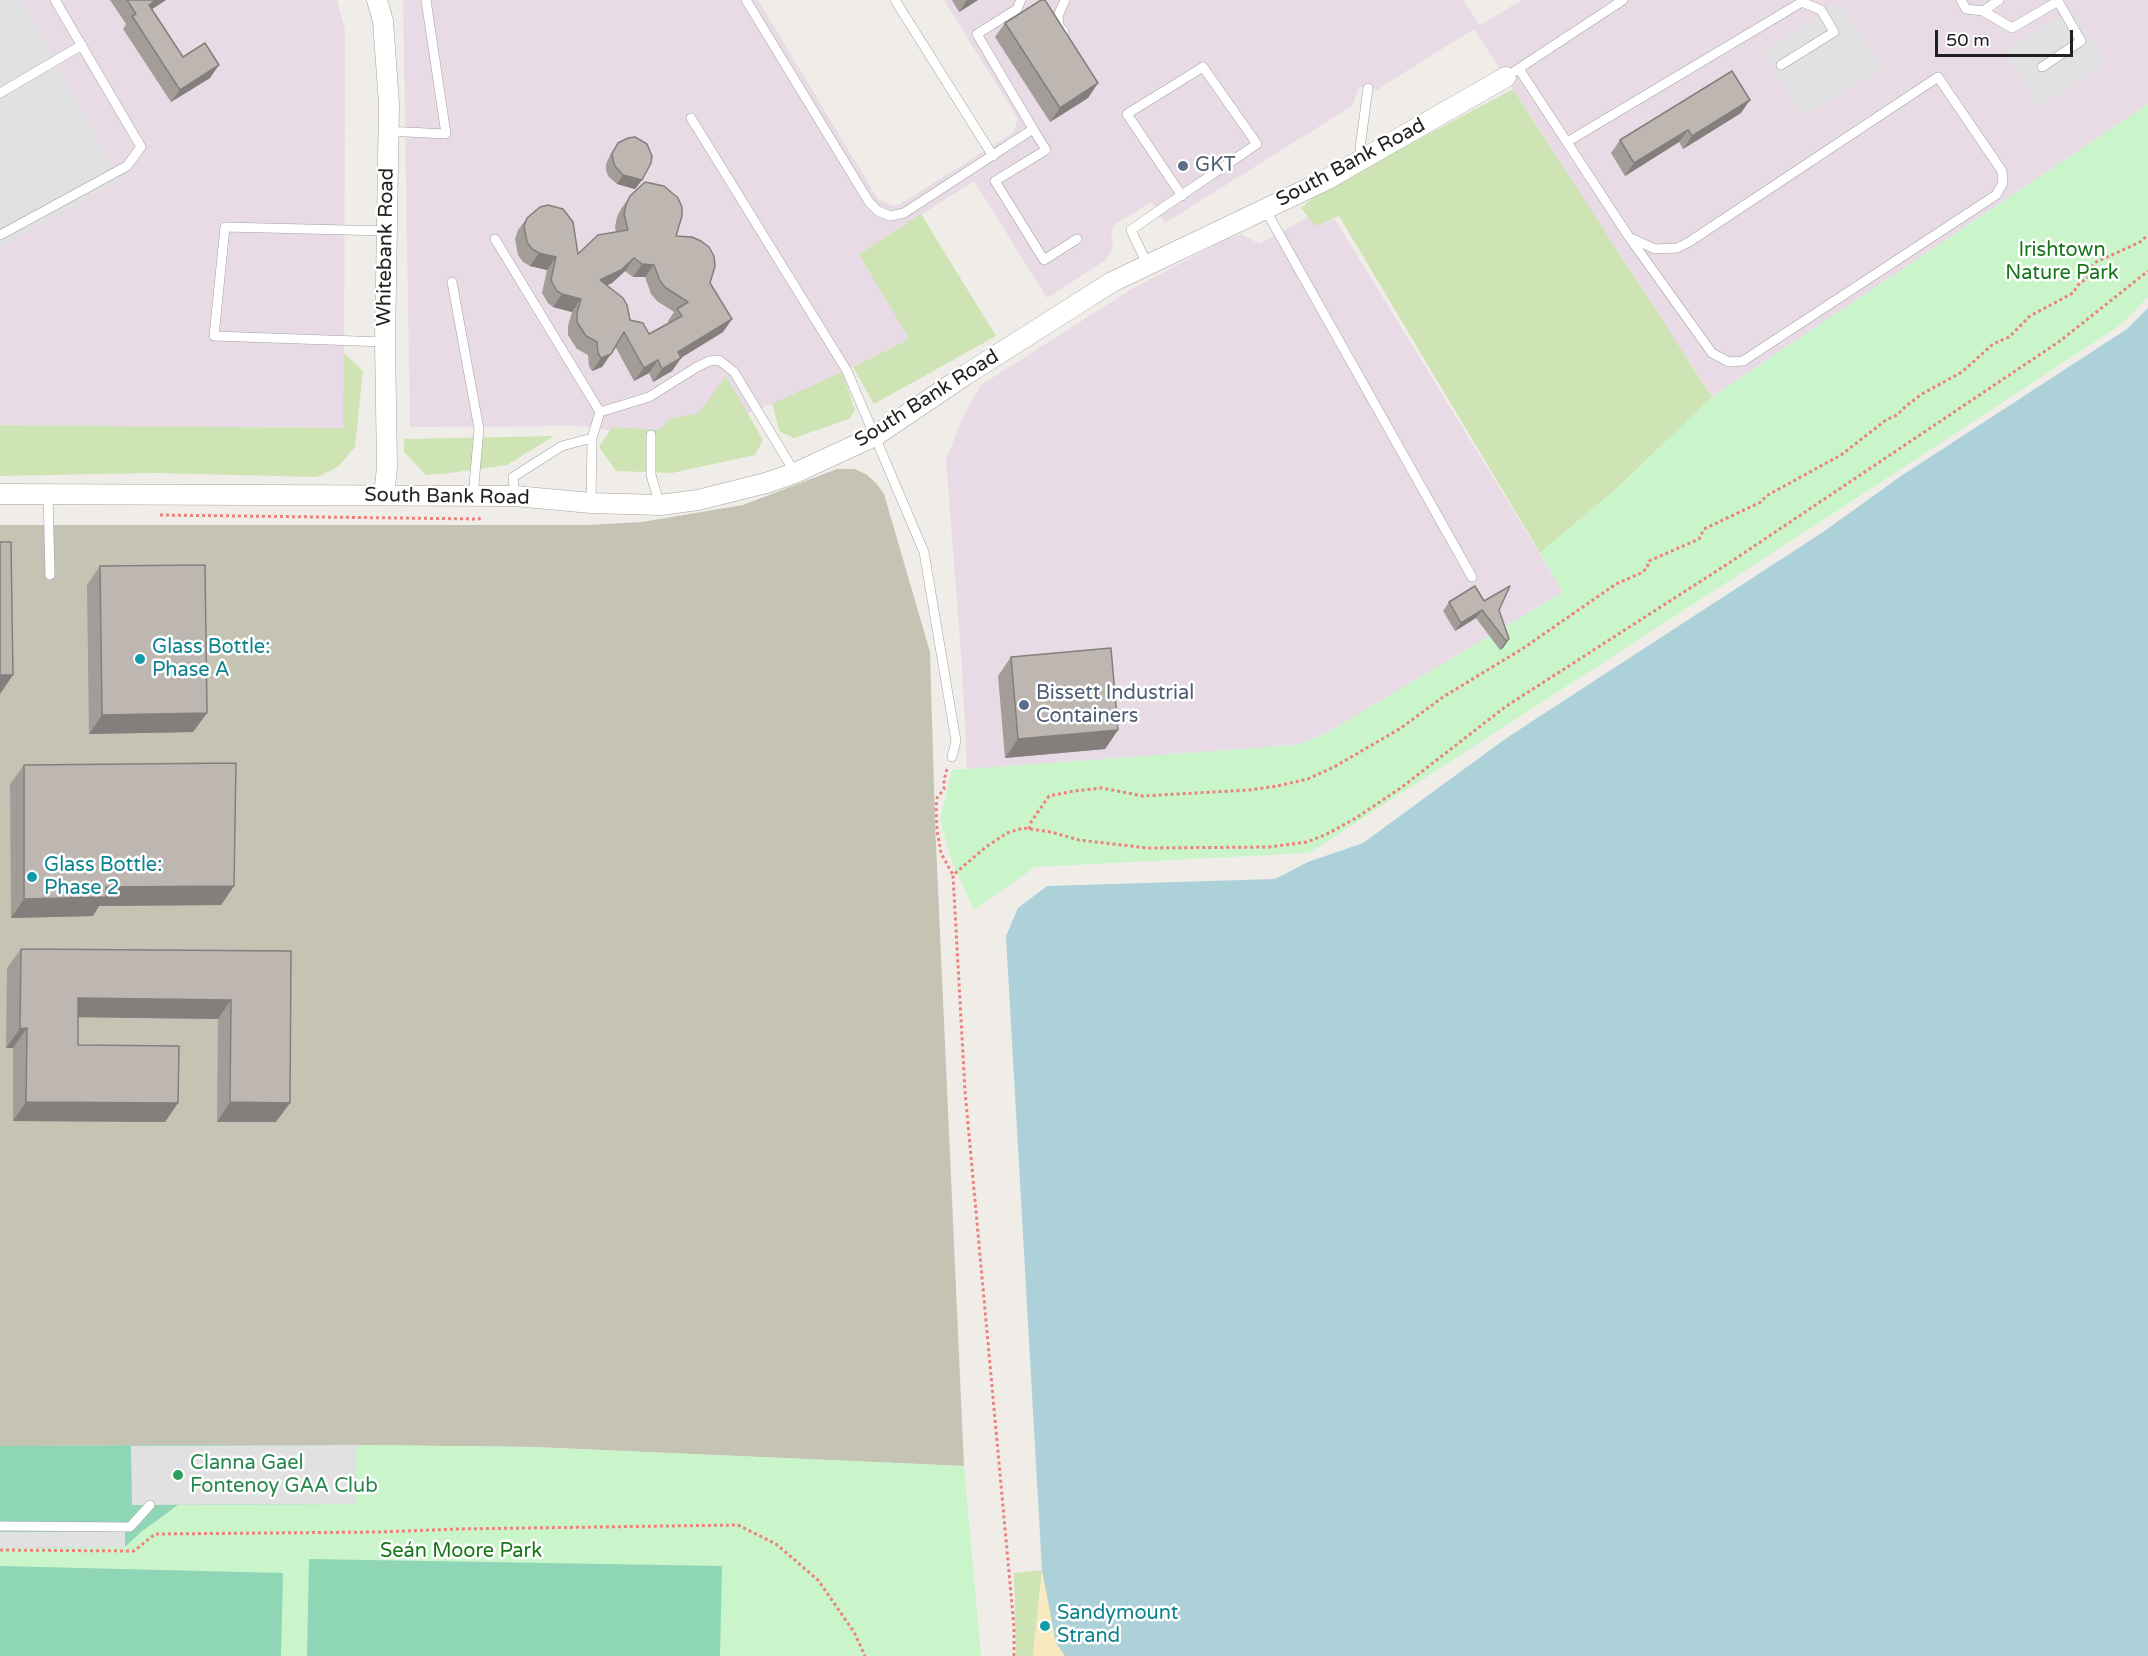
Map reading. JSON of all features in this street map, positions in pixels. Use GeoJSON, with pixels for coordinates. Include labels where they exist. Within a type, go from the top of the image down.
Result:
{"type":"FeatureCollection","features":[{"type":"Feature","properties":{"kind":"street","name":"Whitebank Road"},"geometry":{"type":"LineString","coordinates":[[377,0],[383,21],[389,104],[387,131],[387,467],[384,495]]}},
{"type":"Feature","properties":{"kind":"street","name":"South Bank Road"},"geometry":{"type":"LineString","coordinates":[[0,494],[515,496],[591,503],[660,505],[698,500],[795,473],[875,436],[967,374],[1112,282],[1326,180],[1512,73]]}},
{"type":"Feature","properties":{"kind":"lane"},"geometry":{"type":"LineString","coordinates":[[0,235],[127,166],[141,147],[56,0]]}},
{"type":"Feature","properties":{"kind":"lane"},"geometry":{"type":"LineString","coordinates":[[387,131],[446,134],[426,0]]}},
{"type":"Feature","properties":{"kind":"lane"},"geometry":{"type":"LineString","coordinates":[[746,0],[869,202],[878,211],[890,216],[904,213],[1033,129]]}},
{"type":"Feature","properties":{"kind":"lane"},"geometry":{"type":"LineString","coordinates":[[895,0],[993,156]]}},
{"type":"Feature","properties":{"kind":"lane"},"geometry":{"type":"LineString","coordinates":[[1021,0],[1017,9],[977,34],[1046,150],[995,181],[1044,260],[1077,239]]}},
{"type":"Feature","properties":{"kind":"lane"},"geometry":{"type":"LineString","coordinates":[[1065,0],[1058,16],[1059,26],[1070,42]]}},
{"type":"Feature","properties":{"kind":"lane"},"geometry":{"type":"LineString","coordinates":[[1623,0],[1512,73],[1567,142],[1629,237],[1712,353],[1729,362],[1743,362],[1996,195],[2002,183],[2002,171],[1938,77],[1689,242],[1677,248],[1655,249],[1629,237]]}},
{"type":"Feature","properties":{"kind":"lane"},"geometry":{"type":"LineString","coordinates":[[1961,0],[1966,9],[1983,11],[2012,28],[2058,0],[2081,41],[2042,67]]}},
{"type":"Feature","properties":{"kind":"lane"},"geometry":{"type":"LineString","coordinates":[[1983,11],[2000,0]]}},
{"type":"Feature","properties":{"kind":"lane"},"geometry":{"type":"LineString","coordinates":[[1567,142],[1802,2],[1821,10],[1834,32],[1781,65]]}},
{"type":"Feature","properties":{"kind":"lane"},"geometry":{"type":"LineString","coordinates":[[0,93],[82,45]]}},
{"type":"Feature","properties":{"kind":"lane"},"geometry":{"type":"LineString","coordinates":[[1148,266],[1131,230],[1182,196],[1257,144],[1203,67],[1127,114],[1182,196]]}},
{"type":"Feature","properties":{"kind":"lane"},"geometry":{"type":"LineString","coordinates":[[1361,160],[1360,148],[1368,88]]}},
{"type":"Feature","properties":{"kind":"lane"},"geometry":{"type":"LineString","coordinates":[[691,118],[848,371],[924,552],[956,741],[952,757]]}},
{"type":"Feature","properties":{"kind":"lane"},"geometry":{"type":"LineString","coordinates":[[1265,209],[1472,577]]}},
{"type":"Feature","properties":{"kind":"lane"},"geometry":{"type":"LineString","coordinates":[[386,342],[214,336],[225,227],[387,231]]}},
{"type":"Feature","properties":{"kind":"lane"},"geometry":{"type":"LineString","coordinates":[[495,240],[600,412],[592,438],[591,503]]}},
{"type":"Feature","properties":{"kind":"lane"},"geometry":{"type":"LineString","coordinates":[[452,282],[479,429],[473,496]]}},
{"type":"Feature","properties":{"kind":"lane"},"geometry":{"type":"LineString","coordinates":[[600,412],[650,397],[697,367],[709,361],[719,360],[734,372],[795,473]]}},
{"type":"Feature","properties":{"kind":"lane"},"geometry":{"type":"LineString","coordinates":[[651,435],[651,476],[660,505]]}},
{"type":"Feature","properties":{"kind":"lane"},"geometry":{"type":"LineString","coordinates":[[515,496],[513,477],[562,446],[592,438]]}},
{"type":"Feature","properties":{"kind":"lane"},"geometry":{"type":"LineString","coordinates":[[48,494],[50,575]]}},
{"type":"Feature","properties":{"kind":"lane"},"geometry":{"type":"LineString","coordinates":[[0,1526],[130,1527],[150,1505]]}},
{"type":"Feature","properties":{"kind":"path"},"geometry":{"type":"LineString","coordinates":[[1029,829],[1031,822],[1049,796],[1074,790],[1102,788],[1143,796],[1249,790],[1308,779],[1334,767],[1401,728],[1443,697],[1522,649],[1616,584],[1641,573],[1650,561],[1699,538],[1704,529],[1761,502],[1766,496],[1841,455],[1906,406],[1962,372],[1994,344],[2009,337],[2030,316],[2073,294],[2078,285],[2087,278],[2094,262],[2140,242],[2148,235]]}},
{"type":"Feature","properties":{"kind":"path"},"geometry":{"type":"LineString","coordinates":[[953,875],[1007,833],[1023,828],[1051,832],[1079,840],[1148,848],[1269,847],[1306,842],[1327,834],[1402,788],[1505,707],[1729,563],[2060,341],[2148,272]]}},
{"type":"Feature","properties":{"kind":"path"},"geometry":{"type":"LineString","coordinates":[[952,757],[944,780],[944,789],[937,798],[937,830],[941,853],[953,875],[965,1090],[1005,1514],[1014,1627],[1014,1656]]}},
{"type":"Feature","properties":{"kind":"path"},"geometry":{"type":"LineString","coordinates":[[0,1550],[134,1551],[155,1534],[379,1533],[458,1529],[738,1525],[776,1544],[818,1580],[854,1632],[865,1656]]}},
{"type":"Feature","properties":{"kind":"shaded area"},"geometry":{"type":"Polygon","coordinates":[[[0,0],[337,0],[345,30],[344,428],[0,425],[0,0]]]}},
{"type":"Feature","properties":{"kind":"shaded area"},"geometry":{"type":"Polygon","coordinates":[[[0,0],[22,0],[120,180],[0,247],[0,0]]]}},
{"type":"Feature","properties":{"kind":"shaded area"},"geometry":{"type":"Polygon","coordinates":[[[403,0],[758,0],[878,199],[893,206],[900,204],[1013,133],[1018,119],[944,0],[1463,0],[1480,25],[1522,0],[2148,0],[2148,104],[1712,397],[1474,29],[1379,90],[1359,87],[1352,106],[1165,223],[1151,202],[1114,225],[1111,230],[1113,248],[1106,260],[1047,298],[974,181],[860,254],[909,339],[801,392],[718,426],[629,433],[579,426],[410,427],[403,0]]]}},
{"type":"Feature","properties":{"kind":"shaded area"},"geometry":{"type":"Polygon","coordinates":[[[1839,2],[1884,68],[1803,117],[1763,52],[1839,2]]]}},
{"type":"Feature","properties":{"kind":"shaded area"},"geometry":{"type":"Polygon","coordinates":[[[2071,9],[2106,64],[2039,107],[2003,51],[2071,9]]]}},
{"type":"Feature","properties":{"kind":"shaded area"},"geometry":{"type":"Polygon","coordinates":[[[1327,206],[1563,592],[1325,734],[1297,745],[967,769],[962,667],[946,459],[964,415],[981,385],[1130,290],[1225,240],[1241,234],[1260,244],[1327,206]]]}},
{"type":"Feature","properties":{"kind":"shaded area"},"geometry":{"type":"Polygon","coordinates":[[[837,469],[854,469],[866,474],[884,494],[930,652],[935,822],[964,1466],[532,1447],[0,1446],[0,525],[588,525],[642,522],[743,505],[837,469]]]}},
{"type":"Feature","properties":{"kind":"shaded area"},"geometry":{"type":"Polygon","coordinates":[[[356,1445],[356,1504],[132,1505],[131,1446],[356,1445]]]}},
{"type":"Feature","properties":{"kind":"shaded area"},"geometry":{"type":"Polygon","coordinates":[[[125,1531],[125,1547],[0,1548],[0,1532],[125,1531]]]}},
{"type":"Feature","properties":{"kind":"green space"},"geometry":{"type":"Polygon","coordinates":[[[1513,89],[1712,397],[1615,490],[1540,553],[1339,216],[1315,226],[1301,208],[1320,192],[1513,89]]]}},
{"type":"Feature","properties":{"kind":"green space","name":"Irishtown Nature Park"},"geometry":{"type":"Polygon","coordinates":[[[2148,104],[2148,297],[2122,324],[1309,853],[1035,867],[974,910],[951,859],[940,820],[952,770],[1297,745],[1325,734],[1563,592],[1540,553],[1615,490],[1712,397],[2148,104]]]}},
{"type":"Feature","properties":{"kind":"green space"},"geometry":{"type":"Polygon","coordinates":[[[921,214],[996,336],[874,404],[853,367],[909,339],[859,254],[921,214]]]}},
{"type":"Feature","properties":{"kind":"green space"},"geometry":{"type":"Polygon","coordinates":[[[344,353],[363,371],[355,447],[338,467],[317,477],[154,473],[0,476],[0,425],[343,428],[344,353]]]}},
{"type":"Feature","properties":{"kind":"green space"},"geometry":{"type":"Polygon","coordinates":[[[842,372],[855,410],[849,419],[794,438],[780,432],[772,404],[842,372]]]}},
{"type":"Feature","properties":{"kind":"green space"},"geometry":{"type":"Polygon","coordinates":[[[726,376],[763,440],[755,455],[672,473],[616,471],[599,447],[612,427],[659,430],[671,418],[699,413],[726,376]]]}},
{"type":"Feature","properties":{"kind":"green space"},"geometry":{"type":"Polygon","coordinates":[[[554,436],[507,465],[450,473],[426,475],[404,452],[404,439],[554,436]]]}},
{"type":"Feature","properties":{"kind":"green space","name":"Seán Moore Park"},"geometry":{"type":"Polygon","coordinates":[[[356,1445],[532,1447],[964,1466],[981,1656],[0,1656],[0,1548],[125,1547],[141,1532],[178,1505],[356,1504],[356,1445]]]}},
{"type":"Feature","properties":{"kind":"green space","name":"Clanna Gael Fontenoy GAA Club"},"geometry":{"type":"Polygon","coordinates":[[[356,1445],[356,1504],[178,1505],[141,1532],[125,1547],[0,1548],[0,1446],[356,1445]]]}},
{"type":"Feature","properties":{"kind":"green space"},"geometry":{"type":"Polygon","coordinates":[[[309,1559],[722,1566],[720,1656],[307,1656],[309,1559]]]}},
{"type":"Feature","properties":{"kind":"green space"},"geometry":{"type":"Polygon","coordinates":[[[0,1566],[283,1573],[281,1656],[0,1656],[0,1566]]]}},
{"type":"Feature","properties":{"kind":"green space"},"geometry":{"type":"Polygon","coordinates":[[[1042,1570],[1033,1656],[1016,1656],[1014,1573],[1042,1570]]]}},
{"type":"Feature","properties":{"kind":"sand","name":"Sandymount Strand"},"geometry":{"type":"Polygon","coordinates":[[[1042,1570],[1056,1643],[1065,1656],[1033,1656],[1042,1570]]]}},
{"type":"Feature","properties":{"kind":"water"},"geometry":{"type":"Polygon","coordinates":[[[2148,308],[2148,1656],[1065,1656],[1056,1643],[1042,1570],[1006,936],[1018,908],[1047,886],[1275,879],[1308,862],[1363,843],[1508,737],[1823,532],[1901,476],[2127,329],[2148,308]]]}},
{"type":"Feature","properties":{"kind":"building"},"geometry":{"type":"Polygon","coordinates":[[[127,0],[156,0],[149,5],[183,57],[205,43],[219,65],[180,90],[132,16],[136,14],[127,0]]]}},
{"type":"Feature","properties":{"kind":"building"},"geometry":{"type":"Polygon","coordinates":[[[1041,0],[1045,0],[1098,83],[1060,108],[1005,23],[1041,0]]]}},
{"type":"Feature","properties":{"kind":"building"},"geometry":{"type":"Polygon","coordinates":[[[1732,71],[1750,100],[1692,136],[1688,130],[1634,163],[1620,140],[1732,71]]]}},
{"type":"Feature","properties":{"kind":"building"},"geometry":{"type":"Polygon","coordinates":[[[635,137],[647,144],[652,156],[642,180],[623,175],[615,166],[612,154],[618,143],[635,137]]]}},
{"type":"Feature","properties":{"kind":"building"},"geometry":{"type":"Polygon","coordinates":[[[645,182],[664,186],[678,198],[682,207],[682,216],[676,236],[692,237],[709,247],[714,256],[715,266],[710,283],[732,319],[678,352],[681,358],[662,369],[658,360],[644,368],[624,332],[611,354],[601,358],[597,342],[586,336],[577,322],[581,299],[557,291],[551,280],[556,257],[532,249],[527,242],[524,226],[527,218],[540,207],[548,205],[563,209],[573,222],[578,254],[598,235],[628,230],[624,214],[630,196],[645,182]],[[634,258],[621,270],[600,280],[623,298],[630,320],[643,323],[649,334],[682,316],[677,309],[688,302],[666,288],[660,281],[654,265],[642,264],[634,258]]]}},
{"type":"Feature","properties":{"kind":"building"},"geometry":{"type":"Polygon","coordinates":[[[0,542],[11,542],[13,675],[0,675],[0,542]]]}},
{"type":"Feature","properties":{"kind":"building","name":"Glass Bottle: Phase A"},"geometry":{"type":"Polygon","coordinates":[[[205,565],[207,713],[102,715],[100,566],[205,565]]]}},
{"type":"Feature","properties":{"kind":"building"},"geometry":{"type":"Polygon","coordinates":[[[1475,586],[1484,601],[1510,586],[1499,610],[1509,639],[1506,641],[1482,610],[1461,623],[1449,602],[1475,586]]]}},
{"type":"Feature","properties":{"kind":"building"},"geometry":{"type":"Polygon","coordinates":[[[1111,648],[1118,730],[1018,739],[1011,657],[1111,648]]]}},
{"type":"Feature","properties":{"kind":"building"},"geometry":{"type":"Polygon","coordinates":[[[236,763],[234,886],[106,887],[106,897],[24,899],[24,765],[236,763]]]}},
{"type":"Feature","properties":{"kind":"building"},"geometry":{"type":"Polygon","coordinates":[[[21,949],[291,951],[290,1103],[230,1102],[231,1000],[78,998],[78,1045],[179,1046],[178,1103],[26,1102],[27,1028],[20,1029],[21,949]]]}},
{"type":"Feature","properties":{"kind":"place","name":"GKT"},"geometry":{"type":"Point","coordinates":[1183,166]}},
{"type":"Feature","properties":{"kind":"place","name":"Glass Bottle: Phase A"},"geometry":{"type":"Point","coordinates":[140,659]}},
{"type":"Feature","properties":{"kind":"place","name":"Bissett Industrial Containers"},"geometry":{"type":"Point","coordinates":[1024,705]}},
{"type":"Feature","properties":{"kind":"place","name":"Glass Bottle: Phase 2"},"geometry":{"type":"Point","coordinates":[32,877]}},
{"type":"Feature","properties":{"kind":"place","name":"Clanna Gael Fontenoy GAA Club"},"geometry":{"type":"Point","coordinates":[178,1475]}},
{"type":"Feature","properties":{"kind":"place","name":"Sandymount Strand"},"geometry":{"type":"Point","coordinates":[1045,1626]}}]}
